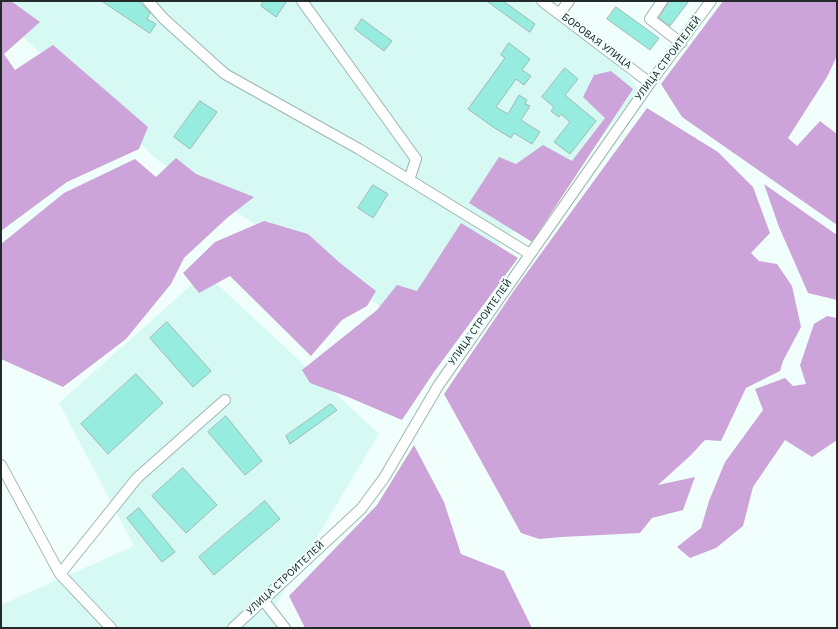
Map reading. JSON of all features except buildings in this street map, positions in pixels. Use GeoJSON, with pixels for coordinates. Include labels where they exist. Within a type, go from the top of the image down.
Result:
{"type":"FeatureCollection","features":[{"type":"Feature","properties":{"kind":"street"},"geometry":{"type":"LineString","coordinates":[[148,1],[164,19],[225,74],[359,149],[530,254]]}},
{"type":"Feature","properties":{"kind":"street"},"geometry":{"type":"LineString","coordinates":[[302,1],[416,159],[409,180]]}},
{"type":"Feature","properties":{"kind":"street","name":"БОРОВАЯ УЛИЦА"},"geometry":{"type":"LineString","coordinates":[[542,1],[650,83]]}},
{"type":"Feature","properties":{"kind":"street"},"geometry":{"type":"LineString","coordinates":[[559,14],[569,1]]}},
{"type":"Feature","properties":{"kind":"street"},"geometry":{"type":"LineString","coordinates":[[662,1],[650,19],[681,43]]}},
{"type":"Feature","properties":{"kind":"street","name":"УЛИЦА СТРОИТЕЛЕЙ"},"geometry":{"type":"LineString","coordinates":[[233,628],[361,509],[384,478],[438,386],[650,83],[711,1]]}},
{"type":"Feature","properties":{"kind":"street"},"geometry":{"type":"LineString","coordinates":[[60,574],[137,478],[224,400]]}},
{"type":"Feature","properties":{"kind":"street"},"geometry":{"type":"LineString","coordinates":[[1,465],[60,574],[111,628]]}},
{"type":"Feature","properties":{"kind":"street"},"geometry":{"type":"LineString","coordinates":[[263,600],[285,628]]}},
{"type":"Feature","properties":{"kind":"shaded area"},"geometry":{"type":"Polygon","coordinates":[[[1,1],[532,1],[624,71],[639,90],[582,162],[415,329],[160,162],[1,17],[1,1]]]}},
{"type":"Feature","properties":{"kind":"shaded area"},"geometry":{"type":"Polygon","coordinates":[[[1,1],[11,1],[40,22],[4,54],[15,70],[53,45],[148,127],[139,149],[67,182],[1,231],[1,1]]]}},
{"type":"Feature","properties":{"kind":"shaded area"},"geometry":{"type":"Polygon","coordinates":[[[723,1],[837,1],[837,56],[827,77],[788,138],[797,146],[820,121],[837,134],[837,225],[682,117],[661,84],[723,1]]]}},
{"type":"Feature","properties":{"kind":"shaded area"},"geometry":{"type":"Polygon","coordinates":[[[611,71],[633,89],[532,242],[469,203],[499,157],[516,164],[543,145],[572,161],[605,118],[583,97],[594,75],[611,71]]]}},
{"type":"Feature","properties":{"kind":"shaded area"},"geometry":{"type":"Polygon","coordinates":[[[647,108],[718,152],[753,187],[770,233],[751,253],[759,261],[777,264],[792,286],[801,327],[783,361],[780,371],[746,388],[721,441],[705,440],[658,485],[695,477],[683,510],[652,518],[640,533],[539,539],[521,533],[444,394],[515,289],[647,108]]]}},
{"type":"Feature","properties":{"kind":"shaded area"},"geometry":{"type":"Polygon","coordinates":[[[176,158],[196,174],[254,197],[227,218],[184,258],[171,284],[126,339],[63,387],[1,359],[1,244],[64,193],[135,159],[156,177],[176,158]]]}},
{"type":"Feature","properties":{"kind":"shaded area"},"geometry":{"type":"Polygon","coordinates":[[[764,184],[837,235],[837,300],[808,293],[779,227],[764,184]]]}},
{"type":"Feature","properties":{"kind":"shaded area"},"geometry":{"type":"Polygon","coordinates":[[[264,221],[308,234],[340,263],[376,291],[367,306],[342,320],[311,356],[230,276],[199,293],[183,273],[215,242],[264,221]]]}},
{"type":"Feature","properties":{"kind":"shaded area"},"geometry":{"type":"Polygon","coordinates":[[[461,223],[518,258],[434,372],[402,420],[310,383],[302,370],[377,310],[397,285],[417,291],[461,223]]]}},
{"type":"Feature","properties":{"kind":"shaded area"},"geometry":{"type":"Polygon","coordinates":[[[205,273],[379,434],[276,605],[290,628],[1,628],[1,605],[134,546],[59,403],[205,273]]]}},
{"type":"Feature","properties":{"kind":"shaded area"},"geometry":{"type":"Polygon","coordinates":[[[827,316],[837,318],[837,440],[812,457],[785,440],[753,487],[743,526],[716,548],[690,558],[677,547],[701,528],[709,501],[725,462],[763,410],[755,389],[785,378],[793,386],[806,384],[800,365],[814,324],[827,316]]]}},
{"type":"Feature","properties":{"kind":"shaded area"},"geometry":{"type":"Polygon","coordinates":[[[414,445],[444,502],[461,554],[504,571],[532,628],[305,628],[289,596],[377,505],[414,445]]]}}]}
